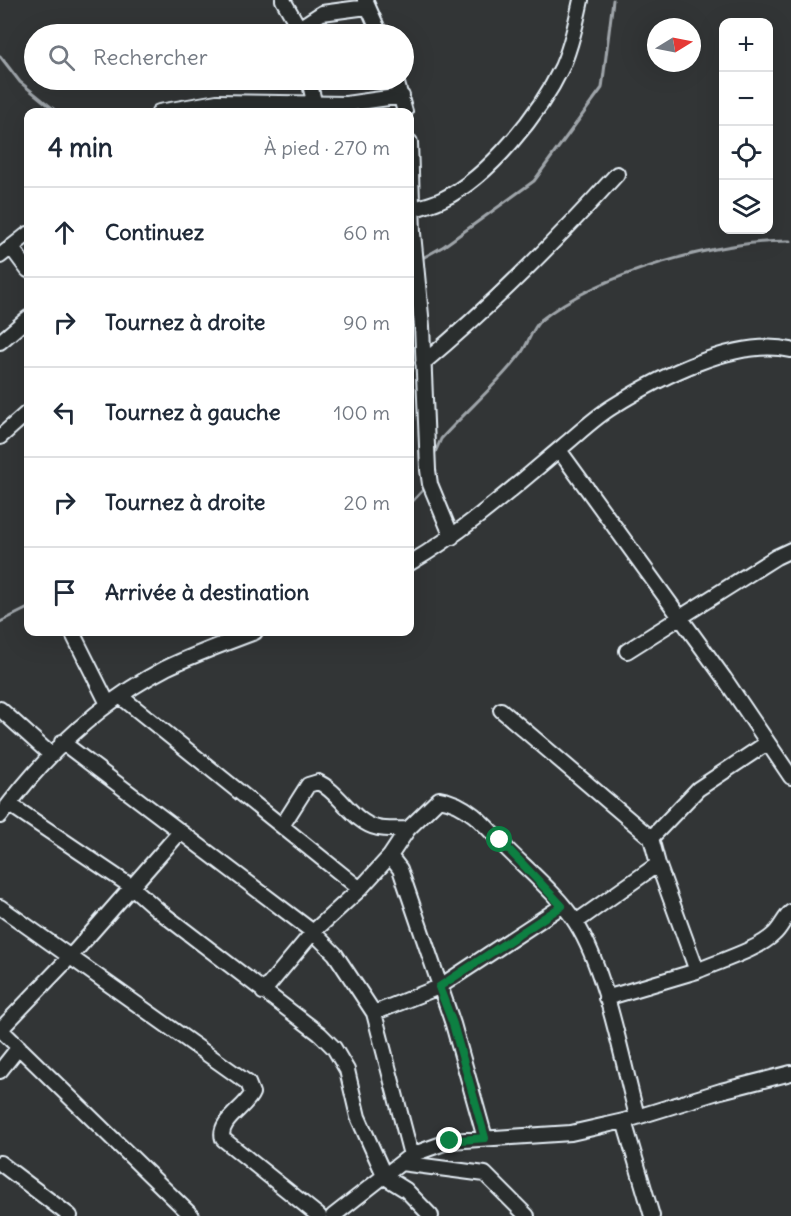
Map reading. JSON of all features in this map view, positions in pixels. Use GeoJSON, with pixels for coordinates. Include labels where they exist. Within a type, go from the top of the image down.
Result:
{"type":"FeatureCollection","features":[{"type":"Feature","properties":{"kind":"street"},"geometry":{"type":"LineString","coordinates":[[283,0],[295,24]]}},
{"type":"Feature","properties":{"kind":"street"},"geometry":{"type":"LineString","coordinates":[[414,209],[444,199],[478,175],[506,148],[544,98],[562,66],[576,27],[581,0]]}},
{"type":"Feature","properties":{"kind":"street"},"geometry":{"type":"LineString","coordinates":[[308,24],[322,14],[366,3],[375,24]]}},
{"type":"Feature","properties":{"kind":"street"},"geometry":{"type":"LineString","coordinates":[[311,90],[315,108]]}},
{"type":"Feature","properties":{"kind":"street"},"geometry":{"type":"LineString","coordinates":[[400,90],[404,108]]}},
{"type":"Feature","properties":{"kind":"street"},"geometry":{"type":"LineString","coordinates":[[182,108],[217,102],[315,108],[402,96]]}},
{"type":"Feature","properties":{"kind":"street"},"geometry":{"type":"LineString","coordinates":[[423,363],[463,330],[544,254],[617,174]]}},
{"type":"Feature","properties":{"kind":"street"},"geometry":{"type":"LineString","coordinates":[[24,237],[6,252],[24,267]]}},
{"type":"Feature","properties":{"kind":"street"},"geometry":{"type":"LineString","coordinates":[[414,280],[416,350],[423,363],[430,484],[452,537]]}},
{"type":"Feature","properties":{"kind":"street"},"geometry":{"type":"LineString","coordinates":[[0,342],[24,321]]}},
{"type":"Feature","properties":{"kind":"street"},"geometry":{"type":"LineString","coordinates":[[414,561],[452,537],[610,408],[683,369],[734,352],[758,348],[791,350]]}},
{"type":"Feature","properties":{"kind":"street"},"geometry":{"type":"LineString","coordinates":[[1,434],[24,415]]}},
{"type":"Feature","properties":{"kind":"street"},"geometry":{"type":"LineString","coordinates":[[559,450],[680,617],[791,777]]}},
{"type":"Feature","properties":{"kind":"street"},"geometry":{"type":"LineString","coordinates":[[627,651],[791,550]]}},
{"type":"Feature","properties":{"kind":"street"},"geometry":{"type":"LineString","coordinates":[[74,636],[114,700],[282,826],[360,889]]}},
{"type":"Feature","properties":{"kind":"street"},"geometry":{"type":"LineString","coordinates":[[0,816],[62,742],[114,700],[167,668],[245,636]]}},
{"type":"Feature","properties":{"kind":"street"},"geometry":{"type":"LineString","coordinates":[[0,709],[51,755]]}},
{"type":"Feature","properties":{"kind":"street"},"geometry":{"type":"LineString","coordinates":[[501,710],[651,838],[658,864],[697,970]]}},
{"type":"Feature","properties":{"kind":"street"},"geometry":{"type":"LineString","coordinates":[[62,742],[313,932],[335,954],[374,1013],[406,1159]]}},
{"type":"Feature","properties":{"kind":"street"},"geometry":{"type":"LineString","coordinates":[[651,838],[698,789],[767,743]]}},
{"type":"Feature","properties":{"kind":"street"},"geometry":{"type":"LineString","coordinates":[[282,826],[308,786],[318,782],[330,787],[358,818],[377,828],[408,829]]}},
{"type":"Feature","properties":{"kind":"street"},"geometry":{"type":"LineString","coordinates":[[263,992],[313,932],[360,889],[390,856],[408,829],[439,799],[454,801],[467,809],[500,840],[576,922],[595,963],[606,998],[652,1216]]}},
{"type":"Feature","properties":{"kind":"street"},"geometry":{"type":"LineString","coordinates":[[9,804],[132,887],[263,992],[320,1034],[334,1048],[347,1070],[358,1117],[385,1177],[406,1190],[432,1216]]}},
{"type":"Feature","properties":{"kind":"street"},"geometry":{"type":"LineString","coordinates":[[180,832],[70,957],[0,1029],[192,1216]]}},
{"type":"Feature","properties":{"kind":"street"},"geometry":{"type":"LineString","coordinates":[[390,856],[400,869],[456,1035],[485,1138]]}},
{"type":"Feature","properties":{"kind":"street"},"geometry":{"type":"LineString","coordinates":[[576,922],[658,864]]}},
{"type":"Feature","properties":{"kind":"street"},"geometry":{"type":"LineString","coordinates":[[374,1013],[439,987],[562,906]]}},
{"type":"Feature","properties":{"kind":"street"},"geometry":{"type":"LineString","coordinates":[[0,907],[248,1083],[252,1093],[249,1100],[223,1126],[221,1132],[223,1138],[319,1216]]}},
{"type":"Feature","properties":{"kind":"street"},"geometry":{"type":"LineString","coordinates":[[606,998],[697,970],[762,942],[776,933],[782,921],[791,912]]}},
{"type":"Feature","properties":{"kind":"street"},"geometry":{"type":"LineString","coordinates":[[0,1071],[19,1047]]}},
{"type":"Feature","properties":{"kind":"street"},"geometry":{"type":"LineString","coordinates":[[333,1216],[406,1159],[450,1141],[571,1133],[791,1073]]}},
{"type":"Feature","properties":{"kind":"street"},"geometry":{"type":"LineString","coordinates":[[406,1159],[484,1174],[527,1216]]}},
{"type":"Feature","properties":{"kind":"street"},"geometry":{"type":"LineString","coordinates":[[0,1163],[70,1216]]}},
{"type":"Feature","properties":{"kind":"waterway"},"geometry":{"type":"LineString","coordinates":[[419,260],[444,246],[534,181],[602,88],[613,0]]}},
{"type":"Feature","properties":{"kind":"waterway"},"geometry":{"type":"LineString","coordinates":[[0,56],[24,85]]}},
{"type":"Feature","properties":{"kind":"waterway"},"geometry":{"type":"LineString","coordinates":[[30,90],[52,108]]}},
{"type":"Feature","properties":{"kind":"waterway"},"geometry":{"type":"LineString","coordinates":[[433,457],[441,439],[522,352],[538,323],[565,303],[626,275],[695,253],[729,246],[791,241]]}},
{"type":"Feature","properties":{"kind":"waterway"},"geometry":{"type":"LineString","coordinates":[[414,500],[423,490],[425,483]]}},
{"type":"Feature","properties":{"kind":"waterway"},"geometry":{"type":"LineString","coordinates":[[0,622],[24,610]]}},
{"type":"Feature","properties":{"kind":"route"},"geometry":{"type":"LineString","coordinates":[[450,1141],[485,1138],[453,1024],[439,987],[562,906],[500,840]]}}]}
